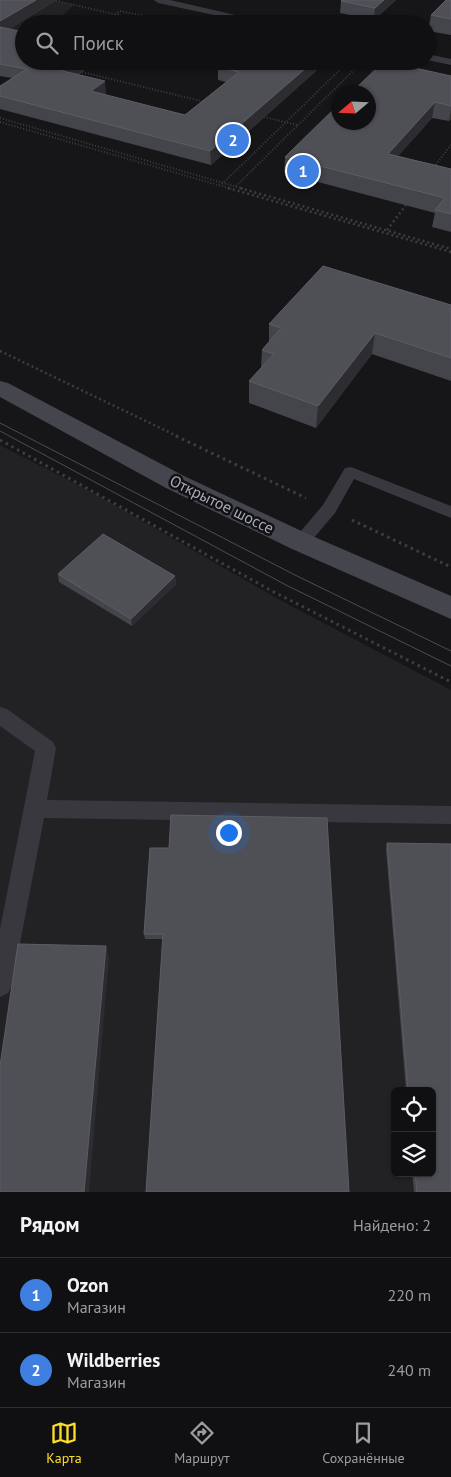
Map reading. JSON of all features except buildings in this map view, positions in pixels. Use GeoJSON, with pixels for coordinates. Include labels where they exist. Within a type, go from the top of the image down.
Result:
{"type":"FeatureCollection","features":[{"type":"Feature","properties":{"kind":"main road","name":"Открытое шоссе"},"geometry":{"type":"LineString","coordinates":[[0,388],[175,482],[301,542],[451,608]]}},
{"type":"Feature","properties":{"kind":"lane"},"geometry":{"type":"LineString","coordinates":[[158,0],[228,15]]}},
{"type":"Feature","properties":{"kind":"lane"},"geometry":{"type":"LineString","coordinates":[[436,59],[451,62]]}},
{"type":"Feature","properties":{"kind":"lane"},"geometry":{"type":"LineString","coordinates":[[301,542],[329,509],[351,472],[451,512]]}},
{"type":"Feature","properties":{"kind":"lane"},"geometry":{"type":"LineString","coordinates":[[0,715],[46,748],[0,985]]}},
{"type":"Feature","properties":{"kind":"lane"},"geometry":{"type":"LineString","coordinates":[[35,809],[451,815]]}},
{"type":"Feature","properties":{"kind":"path"},"geometry":{"type":"LineString","coordinates":[[52,0],[118,15]]}},
{"type":"Feature","properties":{"kind":"path"},"geometry":{"type":"LineString","coordinates":[[114,14],[120,11],[138,15]]}},
{"type":"Feature","properties":{"kind":"path"},"geometry":{"type":"LineString","coordinates":[[220,185],[340,70]]}},
{"type":"Feature","properties":{"kind":"path"},"geometry":{"type":"LineString","coordinates":[[235,187],[354,70]]}},
{"type":"Feature","properties":{"kind":"path"},"geometry":{"type":"LineString","coordinates":[[371,70],[385,73]]}},
{"type":"Feature","properties":{"kind":"path"},"geometry":{"type":"LineString","coordinates":[[82,72],[205,102]]}},
{"type":"Feature","properties":{"kind":"path"},"geometry":{"type":"LineString","coordinates":[[264,117],[298,125]]}},
{"type":"Feature","properties":{"kind":"path"},"geometry":{"type":"LineString","coordinates":[[0,120],[387,230],[451,251]]}},
{"type":"Feature","properties":{"kind":"path"},"geometry":{"type":"LineString","coordinates":[[0,120],[451,251]]}},
{"type":"Feature","properties":{"kind":"path"},"geometry":{"type":"LineString","coordinates":[[430,173],[451,145]]}},
{"type":"Feature","properties":{"kind":"path"},"geometry":{"type":"LineString","coordinates":[[387,230],[406,205]]}},
{"type":"Feature","properties":{"kind":"path"},"geometry":{"type":"LineString","coordinates":[[0,351],[451,567]]}},
{"type":"Feature","properties":{"kind":"path"},"geometry":{"type":"LineString","coordinates":[[0,440],[272,590],[451,682]]}},
{"type":"Feature","properties":{"kind":"shaded area"},"geometry":{"type":"Polygon","coordinates":[[[0,0],[53,0],[74,5],[63,15],[15,15],[15,59],[0,73],[0,0]]]}},
{"type":"Feature","properties":{"kind":"shaded area"},"geometry":{"type":"Polygon","coordinates":[[[0,445],[92,492],[280,600],[451,690],[451,1192],[0,1192],[0,445]]]}},
{"type":"Feature","properties":{"kind":"tram line"},"geometry":{"type":"LineString","coordinates":[[0,423],[295,575],[451,651]]}},
{"type":"Feature","properties":{"kind":"tram line"},"geometry":{"type":"LineString","coordinates":[[0,431],[286,585],[451,666]]}},
{"type":"Feature","properties":{"kind":"place","name":"Wildberries"},"geometry":{"type":"Point","coordinates":[233,140]}},
{"type":"Feature","properties":{"kind":"place","name":"Ozon"},"geometry":{"type":"Point","coordinates":[303,171]}}]}
